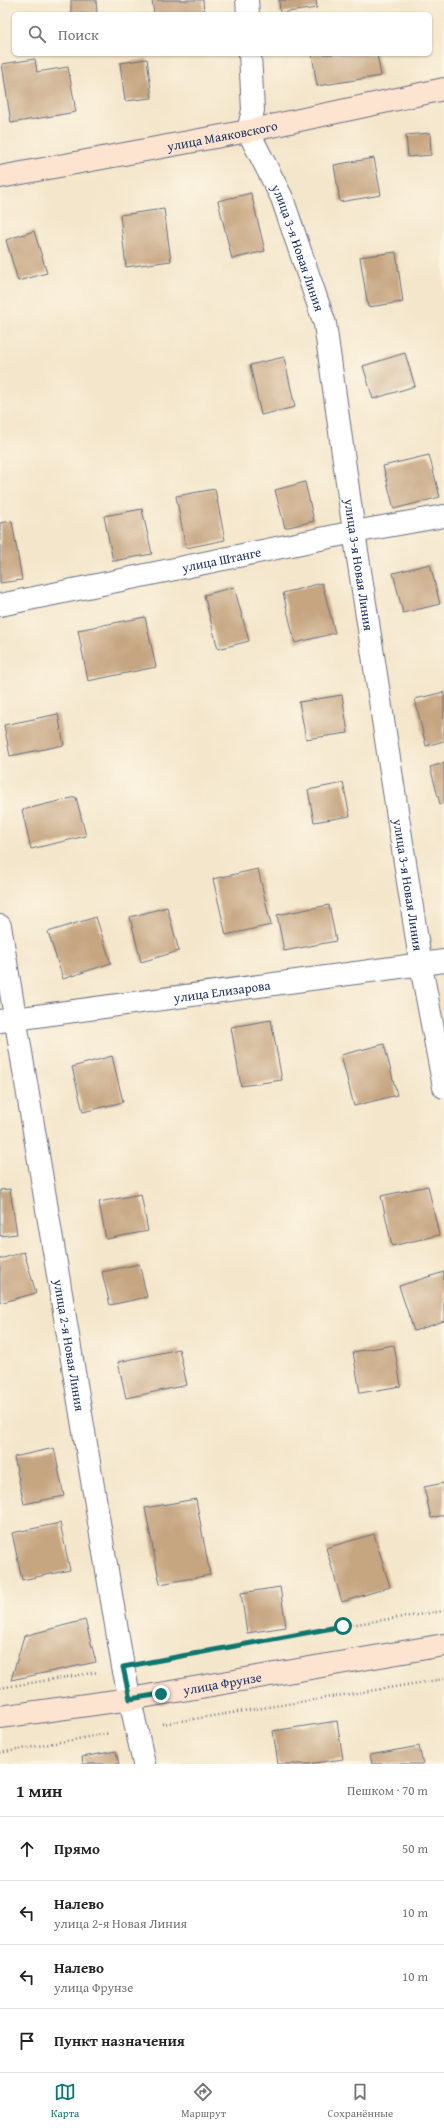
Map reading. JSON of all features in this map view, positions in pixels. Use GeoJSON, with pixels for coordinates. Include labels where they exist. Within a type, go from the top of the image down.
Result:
{"type":"FeatureCollection","features":[{"type":"Feature","properties":{"kind":"street"},"geometry":{"type":"LineString","coordinates":[[247,0],[248,12]]}},
{"type":"Feature","properties":{"kind":"street"},"geometry":{"type":"LineString","coordinates":[[248,131],[253,110],[250,56]]}},
{"type":"Feature","properties":{"kind":"street","name":"улица Маяковского"},"geometry":{"type":"LineString","coordinates":[[0,177],[248,131],[444,90]]}},
{"type":"Feature","properties":{"kind":"street","name":"улица 3-я Новая Линия"},"geometry":{"type":"LineString","coordinates":[[248,131],[282,198],[325,324],[354,532],[421,966],[444,1087]]}},
{"type":"Feature","properties":{"kind":"street","name":"улица Штанге"},"geometry":{"type":"LineString","coordinates":[[0,605],[354,532],[444,516]]}},
{"type":"Feature","properties":{"kind":"street","name":"улица 2-я Новая Линия"},"geometry":{"type":"LineString","coordinates":[[0,926],[8,1020],[123,1667],[138,1728],[144,1764]]}},
{"type":"Feature","properties":{"kind":"street","name":"улица Елизарова"},"geometry":{"type":"LineString","coordinates":[[8,1020],[421,966],[444,961]]}},
{"type":"Feature","properties":{"kind":"street","name":"улица Фрунзе"},"geometry":{"type":"LineString","coordinates":[[0,1717],[130,1699],[444,1645]]}},
{"type":"Feature","properties":{"kind":"path"},"geometry":{"type":"LineString","coordinates":[[0,1688],[123,1667],[329,1628],[444,1611]]}},
{"type":"Feature","properties":{"kind":"path"},"geometry":{"type":"LineString","coordinates":[[0,1753],[138,1728],[444,1679]]}},
{"type":"Feature","properties":{"kind":"building"},"geometry":{"type":"Polygon","coordinates":[[[71,0],[96,0],[97,12],[71,12],[71,0]]]}},
{"type":"Feature","properties":{"kind":"building"},"geometry":{"type":"Polygon","coordinates":[[[152,0],[203,0],[204,12],[154,12],[152,0]]]}},
{"type":"Feature","properties":{"kind":"building"},"geometry":{"type":"Polygon","coordinates":[[[279,0],[316,0],[317,8],[280,12],[279,0]]]}},
{"type":"Feature","properties":{"kind":"building"},"geometry":{"type":"Polygon","coordinates":[[[312,56],[377,56],[381,76],[317,86],[312,56]]]}},
{"type":"Feature","properties":{"kind":"building"},"geometry":{"type":"Polygon","coordinates":[[[35,59],[37,72],[68,67],[76,112],[11,123],[2,64],[35,59]]]}},
{"type":"Feature","properties":{"kind":"building"},"geometry":{"type":"Polygon","coordinates":[[[147,59],[152,98],[125,101],[120,63],[147,59]]]}},
{"type":"Feature","properties":{"kind":"building"},"geometry":{"type":"Polygon","coordinates":[[[430,133],[431,155],[408,157],[406,135],[430,133]]]}},
{"type":"Feature","properties":{"kind":"building"},"geometry":{"type":"Polygon","coordinates":[[[374,158],[381,195],[340,202],[334,165],[374,158]]]}},
{"type":"Feature","properties":{"kind":"building"},"geometry":{"type":"Polygon","coordinates":[[[251,193],[265,251],[232,259],[218,201],[251,193]]]}},
{"type":"Feature","properties":{"kind":"building"},"geometry":{"type":"Polygon","coordinates":[[[164,209],[171,261],[126,267],[120,215],[164,209]]]}},
{"type":"Feature","properties":{"kind":"building"},"geometry":{"type":"Polygon","coordinates":[[[34,231],[47,273],[18,281],[6,240],[34,231]]]}},
{"type":"Feature","properties":{"kind":"building"},"geometry":{"type":"Polygon","coordinates":[[[396,252],[403,302],[368,307],[360,257],[396,252]]]}},
{"type":"Feature","properties":{"kind":"building"},"geometry":{"type":"Polygon","coordinates":[[[405,353],[415,386],[373,399],[363,366],[405,353]]]}},
{"type":"Feature","properties":{"kind":"building"},"geometry":{"type":"Polygon","coordinates":[[[284,357],[295,407],[261,415],[250,365],[284,357]]]}},
{"type":"Feature","properties":{"kind":"building"},"geometry":{"type":"Polygon","coordinates":[[[429,455],[440,497],[394,509],[383,466],[429,455]]]}},
{"type":"Feature","properties":{"kind":"building"},"geometry":{"type":"Polygon","coordinates":[[[305,482],[314,521],[285,528],[275,490],[305,482]]]}},
{"type":"Feature","properties":{"kind":"building"},"geometry":{"type":"Polygon","coordinates":[[[215,489],[225,540],[186,548],[176,496],[215,489]]]}},
{"type":"Feature","properties":{"kind":"building"},"geometry":{"type":"Polygon","coordinates":[[[142,509],[152,554],[113,561],[104,516],[142,509]]]}},
{"type":"Feature","properties":{"kind":"building"},"geometry":{"type":"Polygon","coordinates":[[[12,521],[22,580],[0,583],[0,523],[12,521]]]}},
{"type":"Feature","properties":{"kind":"building"},"geometry":{"type":"Polygon","coordinates":[[[430,564],[440,604],[403,613],[393,573],[430,564]]]}},
{"type":"Feature","properties":{"kind":"building"},"geometry":{"type":"Polygon","coordinates":[[[322,583],[335,633],[295,643],[283,593],[322,583]]]}},
{"type":"Feature","properties":{"kind":"building"},"geometry":{"type":"Polygon","coordinates":[[[234,587],[249,641],[218,649],[204,595],[234,587]]]}},
{"type":"Feature","properties":{"kind":"building"},"geometry":{"type":"Polygon","coordinates":[[[145,617],[156,667],[88,681],[78,630],[145,617]]]}},
{"type":"Feature","properties":{"kind":"building"},"geometry":{"type":"Polygon","coordinates":[[[444,692],[444,741],[426,746],[415,699],[444,692]]]}},
{"type":"Feature","properties":{"kind":"building"},"geometry":{"type":"Polygon","coordinates":[[[342,695],[348,733],[306,739],[299,702],[342,695]]]}},
{"type":"Feature","properties":{"kind":"building"},"geometry":{"type":"Polygon","coordinates":[[[58,714],[64,745],[10,756],[4,725],[58,714]]]}},
{"type":"Feature","properties":{"kind":"building"},"geometry":{"type":"Polygon","coordinates":[[[444,763],[444,803],[440,804],[430,767],[444,763]]]}},
{"type":"Feature","properties":{"kind":"building"},"geometry":{"type":"Polygon","coordinates":[[[343,783],[350,816],[314,822],[308,790],[343,783]]]}},
{"type":"Feature","properties":{"kind":"building"},"geometry":{"type":"Polygon","coordinates":[[[76,797],[86,836],[31,849],[22,810],[76,797]]]}},
{"type":"Feature","properties":{"kind":"building"},"geometry":{"type":"Polygon","coordinates":[[[258,869],[271,925],[226,935],[213,879],[258,869]]]}},
{"type":"Feature","properties":{"kind":"building"},"geometry":{"type":"Polygon","coordinates":[[[329,905],[336,941],[284,951],[277,915],[329,905]]]}},
{"type":"Feature","properties":{"kind":"building"},"geometry":{"type":"Polygon","coordinates":[[[167,907],[179,951],[141,962],[130,917],[167,907]]]}},
{"type":"Feature","properties":{"kind":"building"},"geometry":{"type":"Polygon","coordinates":[[[96,917],[111,963],[63,979],[48,932],[96,917]]]}},
{"type":"Feature","properties":{"kind":"building"},"geometry":{"type":"Polygon","coordinates":[[[271,1020],[282,1080],[241,1086],[231,1027],[271,1020]]]}},
{"type":"Feature","properties":{"kind":"building"},"geometry":{"type":"Polygon","coordinates":[[[384,1044],[397,1095],[354,1106],[341,1055],[384,1044]]]}},
{"type":"Feature","properties":{"kind":"building"},"geometry":{"type":"Polygon","coordinates":[[[112,1056],[123,1102],[83,1112],[72,1067],[112,1056]]]}},
{"type":"Feature","properties":{"kind":"building"},"geometry":{"type":"Polygon","coordinates":[[[428,1186],[439,1235],[392,1246],[381,1196],[428,1186]]]}},
{"type":"Feature","properties":{"kind":"building"},"geometry":{"type":"Polygon","coordinates":[[[10,1189],[17,1234],[0,1236],[0,1190],[10,1189]]]}},
{"type":"Feature","properties":{"kind":"building"},"geometry":{"type":"Polygon","coordinates":[[[141,1194],[148,1231],[106,1239],[99,1202],[141,1194]]]}},
{"type":"Feature","properties":{"kind":"building"},"geometry":{"type":"Polygon","coordinates":[[[24,1252],[36,1293],[0,1303],[0,1259],[24,1252]]]}},
{"type":"Feature","properties":{"kind":"building"},"geometry":{"type":"Polygon","coordinates":[[[139,1264],[147,1297],[110,1305],[102,1272],[139,1264]]]}},
{"type":"Feature","properties":{"kind":"building"},"geometry":{"type":"Polygon","coordinates":[[[444,1272],[444,1321],[414,1331],[399,1286],[444,1272]]]}},
{"type":"Feature","properties":{"kind":"building"},"geometry":{"type":"Polygon","coordinates":[[[394,1345],[401,1386],[360,1393],[353,1352],[394,1345]]]}},
{"type":"Feature","properties":{"kind":"building"},"geometry":{"type":"Polygon","coordinates":[[[179,1349],[187,1385],[126,1398],[118,1362],[179,1349]]]}},
{"type":"Feature","properties":{"kind":"building"},"geometry":{"type":"Polygon","coordinates":[[[54,1448],[64,1496],[24,1504],[14,1457],[54,1448]]]}},
{"type":"Feature","properties":{"kind":"building"},"geometry":{"type":"Polygon","coordinates":[[[444,1483],[444,1515],[431,1518],[424,1487],[444,1483]]]}},
{"type":"Feature","properties":{"kind":"building"},"geometry":{"type":"Polygon","coordinates":[[[196,1499],[210,1575],[160,1584],[145,1508],[196,1499]]]}},
{"type":"Feature","properties":{"kind":"building"},"geometry":{"type":"Polygon","coordinates":[[[60,1523],[70,1570],[22,1580],[12,1533],[60,1523]]]}},
{"type":"Feature","properties":{"kind":"building"},"geometry":{"type":"Polygon","coordinates":[[[374,1534],[390,1587],[342,1602],[326,1548],[374,1534]]]}},
{"type":"Feature","properties":{"kind":"building"},"geometry":{"type":"Polygon","coordinates":[[[280,1587],[286,1627],[247,1633],[241,1593],[280,1587]]]}},
{"type":"Feature","properties":{"kind":"building"},"geometry":{"type":"Polygon","coordinates":[[[85,1620],[96,1662],[11,1680],[24,1636],[85,1620]]]}},
{"type":"Feature","properties":{"kind":"building"},"geometry":{"type":"Polygon","coordinates":[[[337,1721],[343,1759],[308,1764],[278,1764],[273,1731],[337,1721]]]}},
{"type":"Feature","properties":{"kind":"building"},"geometry":{"type":"Polygon","coordinates":[[[419,1746],[423,1764],[372,1764],[370,1755],[419,1746]]]}},
{"type":"Feature","properties":{"kind":"building"},"geometry":{"type":"Polygon","coordinates":[[[116,1751],[119,1764],[83,1764],[82,1757],[116,1751]]]}},
{"type":"Feature","properties":{"kind":"route"},"geometry":{"type":"LineString","coordinates":[[161,1694],[130,1699],[123,1667],[343,1626]]}}]}
